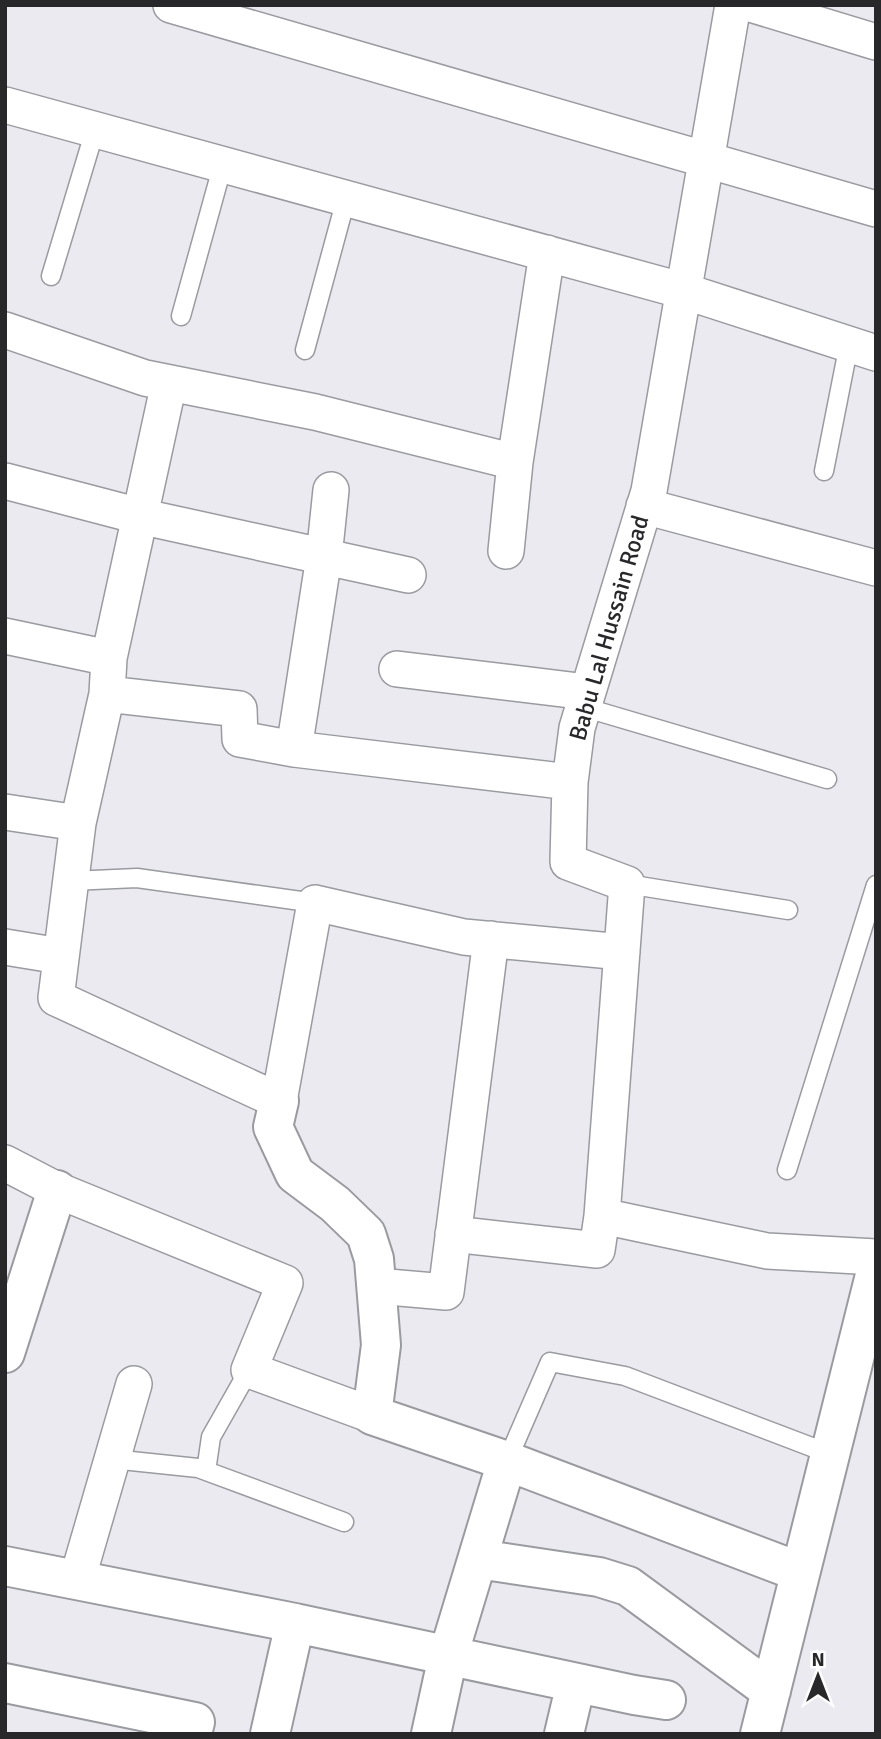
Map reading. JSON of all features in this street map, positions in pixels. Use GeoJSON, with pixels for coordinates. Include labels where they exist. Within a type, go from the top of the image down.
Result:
{"type":"FeatureCollection","features":[{"type":"Feature","properties":{"kind":"street"},"geometry":{"type":"LineString","coordinates":[[171,5],[706,162],[876,209]]}},
{"type":"Feature","properties":{"kind":"street","name":"Babu Lal Hussain Road"},"geometry":{"type":"LineString","coordinates":[[627,884],[568,862],[570,782],[577,728],[649,491],[733,5]]}},
{"type":"Feature","properties":{"kind":"street"},"geometry":{"type":"LineString","coordinates":[[754,5],[876,42]]}},
{"type":"Feature","properties":{"kind":"street"},"geometry":{"type":"LineString","coordinates":[[5,105],[684,291],[862,348]]}},
{"type":"Feature","properties":{"kind":"street"},"geometry":{"type":"LineString","coordinates":[[506,551],[514,462],[547,253]]}},
{"type":"Feature","properties":{"kind":"street"},"geometry":{"type":"LineString","coordinates":[[5,330],[145,378],[315,412],[514,462]]}},
{"type":"Feature","properties":{"kind":"street"},"geometry":{"type":"LineString","coordinates":[[169,383],[109,658],[107,694],[78,823],[56,998],[279,1101]]}},
{"type":"Feature","properties":{"kind":"street"},"geometry":{"type":"LineString","coordinates":[[5,481],[139,516],[408,575]]}},
{"type":"Feature","properties":{"kind":"street"},"geometry":{"type":"LineString","coordinates":[[294,749],[324,557],[331,490]]}},
{"type":"Feature","properties":{"kind":"street"},"geometry":{"type":"LineString","coordinates":[[644,506],[876,568]]}},
{"type":"Feature","properties":{"kind":"street"},"geometry":{"type":"LineString","coordinates":[[5,636],[109,658]]}},
{"type":"Feature","properties":{"kind":"street"},"geometry":{"type":"LineString","coordinates":[[397,669],[585,699]]}},
{"type":"Feature","properties":{"kind":"street"},"geometry":{"type":"LineString","coordinates":[[107,694],[239,709],[240,739],[294,749],[570,782]]}},
{"type":"Feature","properties":{"kind":"street"},"geometry":{"type":"LineString","coordinates":[[5,812],[78,823]]}},
{"type":"Feature","properties":{"kind":"street"},"geometry":{"type":"LineString","coordinates":[[453,1234],[597,1250],[602,1216],[627,884]]}},
{"type":"Feature","properties":{"kind":"street"},"geometry":{"type":"LineString","coordinates":[[372,1415],[381,1345],[374,1259],[366,1234],[335,1204],[295,1174],[273,1127],[315,902],[464,937],[622,951]]}},
{"type":"Feature","properties":{"kind":"street"},"geometry":{"type":"LineString","coordinates":[[377,1286],[446,1292],[491,939]]}},
{"type":"Feature","properties":{"kind":"street"},"geometry":{"type":"LineString","coordinates":[[5,947],[60,956]]}},
{"type":"Feature","properties":{"kind":"street"},"geometry":{"type":"LineString","coordinates":[[5,1163],[57,1190],[285,1283],[249,1370],[507,1461],[800,1572]]}},
{"type":"Feature","properties":{"kind":"street"},"geometry":{"type":"LineString","coordinates":[[5,1353],[57,1190]]}},
{"type":"Feature","properties":{"kind":"street"},"geometry":{"type":"LineString","coordinates":[[602,1216],[767,1251],[876,1257]]}},
{"type":"Feature","properties":{"kind":"street"},"geometry":{"type":"LineString","coordinates":[[760,1734],[876,1271]]}},
{"type":"Feature","properties":{"kind":"street"},"geometry":{"type":"LineString","coordinates":[[77,1580],[134,1384]]}},
{"type":"Feature","properties":{"kind":"street"},"geometry":{"type":"LineString","coordinates":[[431,1734],[448,1656],[507,1461]]}},
{"type":"Feature","properties":{"kind":"street"},"geometry":{"type":"LineString","coordinates":[[478,1559],[599,1577],[628,1586],[771,1691]]}},
{"type":"Feature","properties":{"kind":"street"},"geometry":{"type":"LineString","coordinates":[[5,1566],[666,1700]]}},
{"type":"Feature","properties":{"kind":"street"},"geometry":{"type":"LineString","coordinates":[[270,1734],[295,1623]]}},
{"type":"Feature","properties":{"kind":"street"},"geometry":{"type":"LineString","coordinates":[[5,1683],[195,1722],[192,1734]]}},
{"type":"Feature","properties":{"kind":"street"},"geometry":{"type":"LineString","coordinates":[[564,1734],[576,1683]]}},
{"type":"Feature","properties":{"kind":"lane"},"geometry":{"type":"LineString","coordinates":[[51,276],[95,130]]}},
{"type":"Feature","properties":{"kind":"lane"},"geometry":{"type":"LineString","coordinates":[[181,316],[223,164]]}},
{"type":"Feature","properties":{"kind":"lane"},"geometry":{"type":"LineString","coordinates":[[305,350],[346,199]]}},
{"type":"Feature","properties":{"kind":"lane"},"geometry":{"type":"LineString","coordinates":[[824,471],[862,348]]}},
{"type":"Feature","properties":{"kind":"lane"},"geometry":{"type":"LineString","coordinates":[[585,699],[827,779]]}},
{"type":"Feature","properties":{"kind":"lane"},"geometry":{"type":"LineString","coordinates":[[71,881],[137,878],[315,902]]}},
{"type":"Feature","properties":{"kind":"lane"},"geometry":{"type":"LineString","coordinates":[[627,884],[788,910]]}},
{"type":"Feature","properties":{"kind":"lane"},"geometry":{"type":"LineString","coordinates":[[787,1170],[876,885]]}},
{"type":"Feature","properties":{"kind":"lane"},"geometry":{"type":"LineString","coordinates":[[507,1461],[550,1362],[625,1377],[830,1454]]}},
{"type":"Feature","properties":{"kind":"lane"},"geometry":{"type":"LineString","coordinates":[[206,1471],[211,1437],[249,1370]]}},
{"type":"Feature","properties":{"kind":"lane"},"geometry":{"type":"LineString","coordinates":[[112,1459],[198,1468],[344,1522]]}}]}
